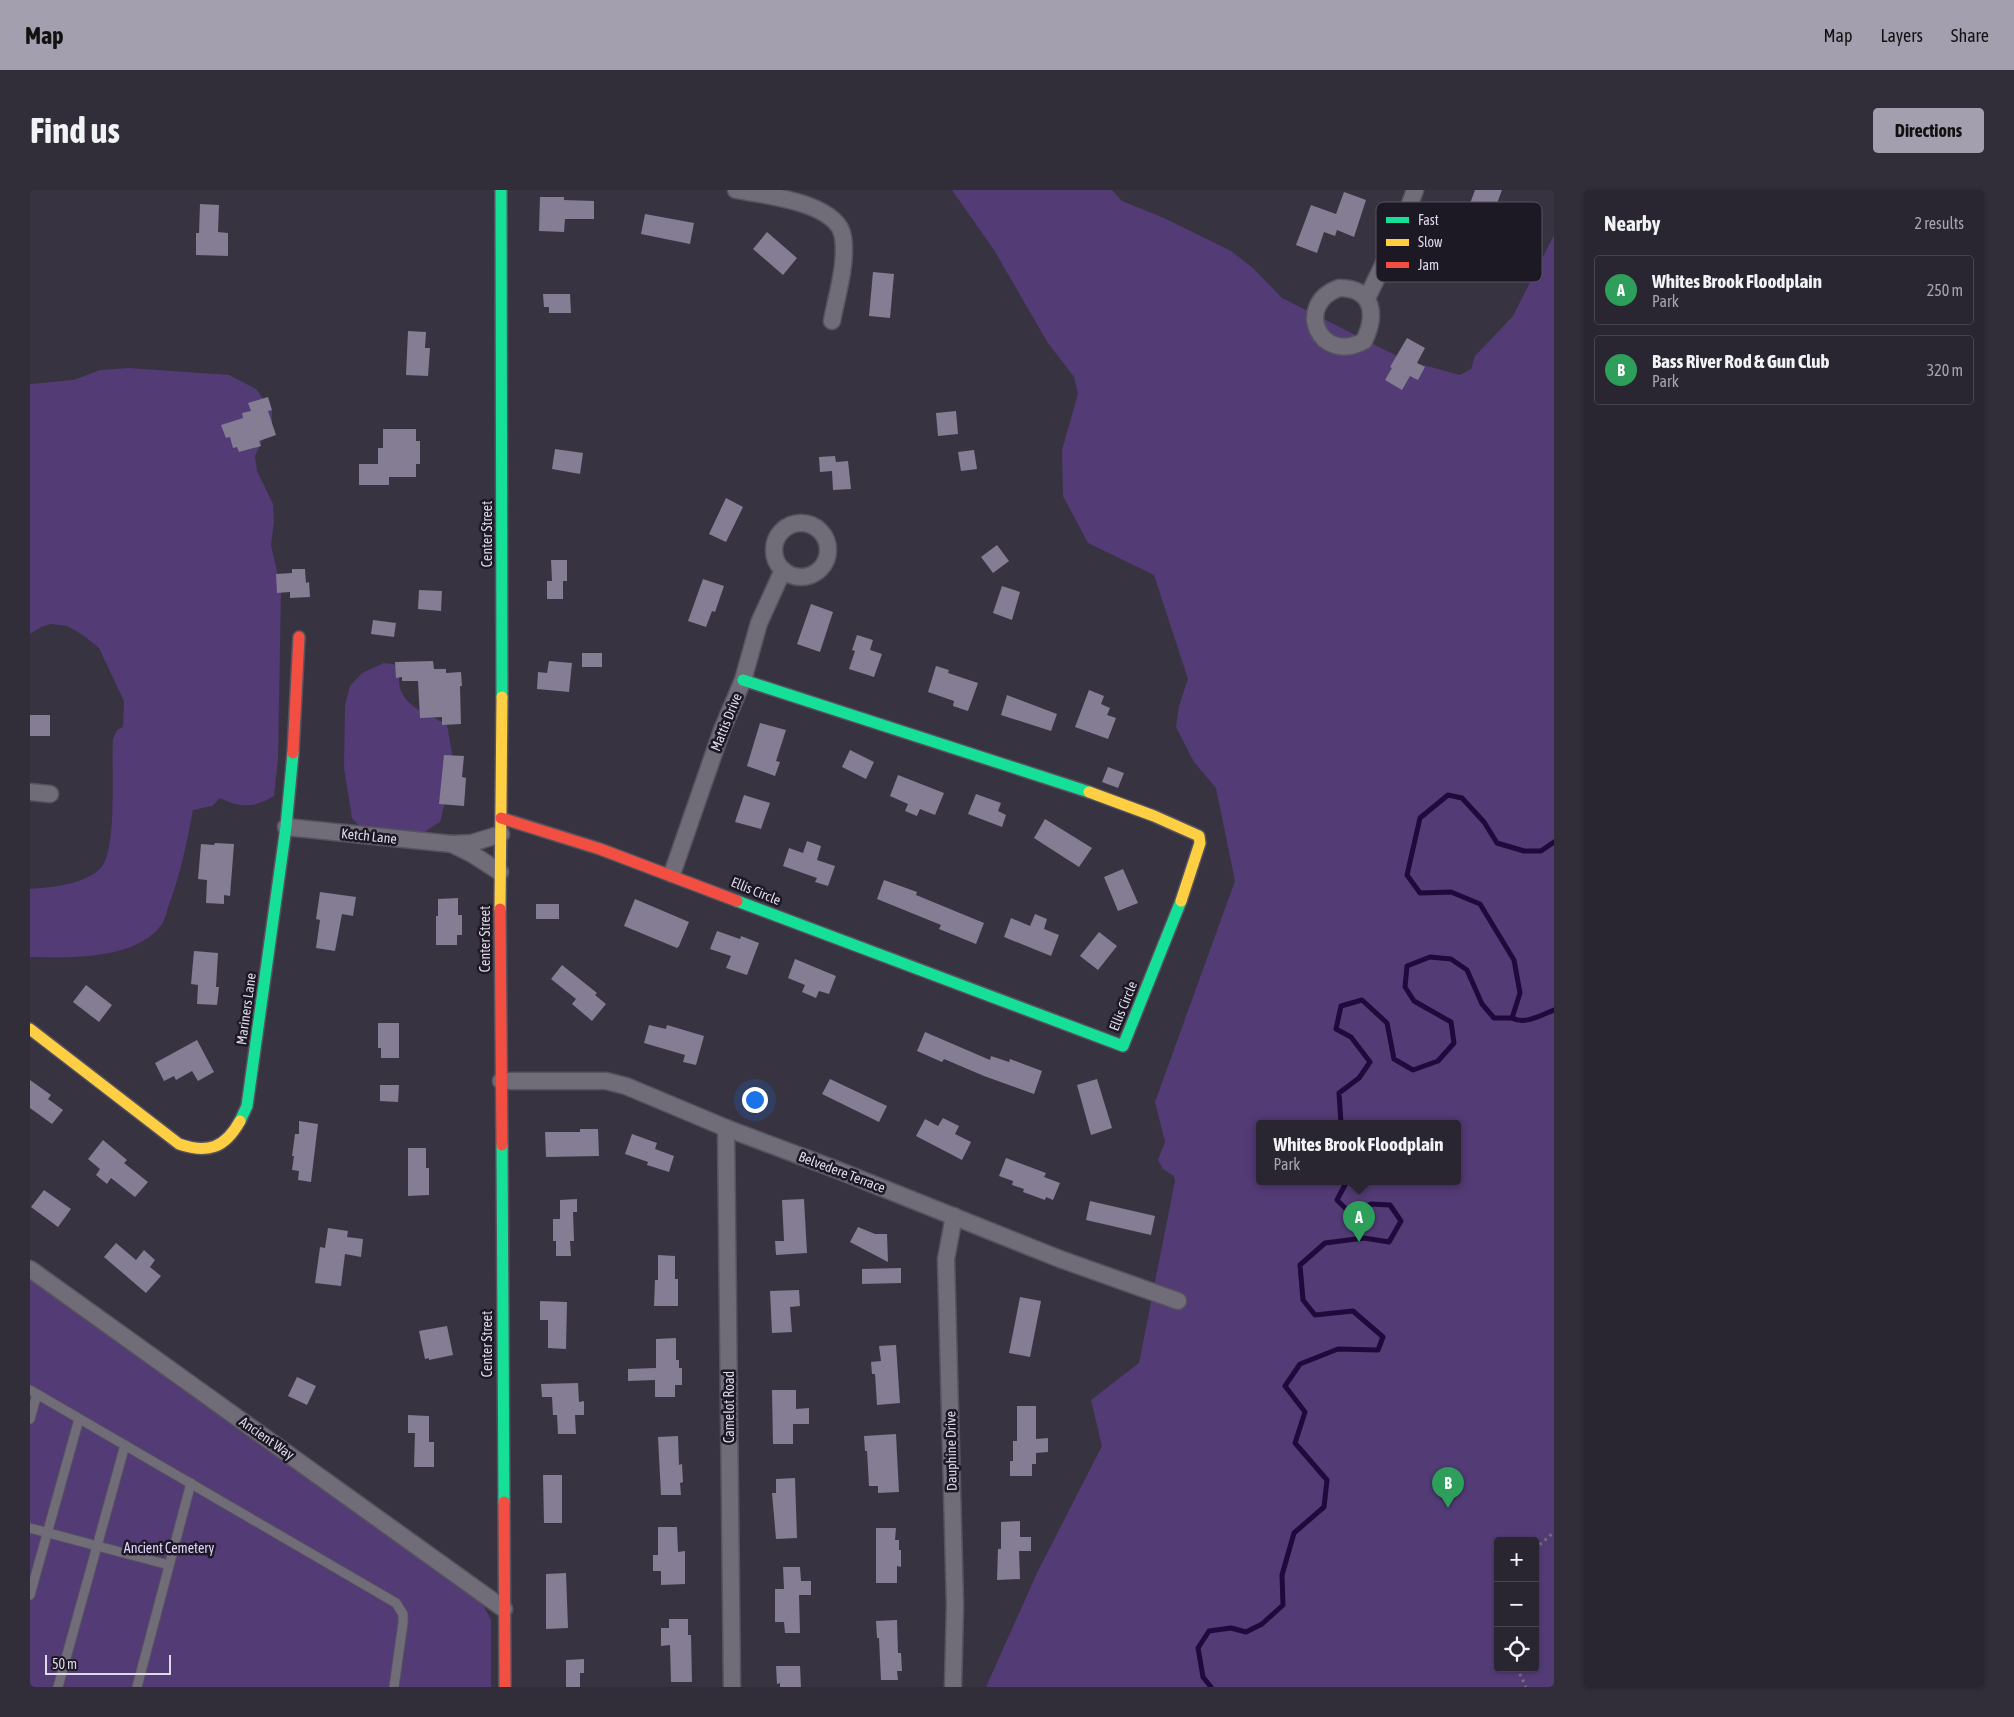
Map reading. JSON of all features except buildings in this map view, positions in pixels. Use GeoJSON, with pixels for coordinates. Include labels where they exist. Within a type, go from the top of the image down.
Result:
{"type":"FeatureCollection","features":[{"type":"Feature","properties":{"kind":"street","name":"Center Street"},"geometry":{"type":"LineString","coordinates":[[501,190],[502,623],[500,872],[505,1687]]}},
{"type":"Feature","properties":{"kind":"street"},"geometry":{"type":"LineString","coordinates":[[736,190],[797,196],[837,222],[843,235],[843,258],[832,321]]}},
{"type":"Feature","properties":{"kind":"street"},"geometry":{"type":"LineString","coordinates":[[1411,202],[1415,190]]}},
{"type":"Feature","properties":{"kind":"street"},"geometry":{"type":"LineString","coordinates":[[1368,298],[1376,281]]}},
{"type":"Feature","properties":{"kind":"street","name":"Mattis Drive"},"geometry":{"type":"LineString","coordinates":[[672,874],[722,730],[744,680],[759,624],[783,570]]}},
{"type":"Feature","properties":{"kind":"street","name":"Mariners Lane"},"geometry":{"type":"LineString","coordinates":[[30,1029],[179,1144],[195,1150],[204,1150],[223,1144],[243,1120],[247,1106],[286,827],[292,768],[299,637]]}},
{"type":"Feature","properties":{"kind":"street","name":"Ellis Circle"},"geometry":{"type":"LineString","coordinates":[[501,826],[591,845],[1123,1046],[1176,915],[1200,843],[1199,836],[1074,786],[744,680]]}},
{"type":"Feature","properties":{"kind":"street"},"geometry":{"type":"LineString","coordinates":[[30,792],[50,794]]}},
{"type":"Feature","properties":{"kind":"street","name":"Ketch Lane"},"geometry":{"type":"LineString","coordinates":[[286,827],[452,844],[472,843],[501,826]]}},
{"type":"Feature","properties":{"kind":"street","name":"Ketch Lane"},"geometry":{"type":"LineString","coordinates":[[452,844],[500,872]]}},
{"type":"Feature","properties":{"kind":"street","name":"Belvedere Terrace"},"geometry":{"type":"LineString","coordinates":[[501,1082],[606,1081],[626,1086],[726,1128],[1060,1259],[1178,1301]]}},
{"type":"Feature","properties":{"kind":"street","name":"Camelot Road"},"geometry":{"type":"LineString","coordinates":[[726,1128],[732,1687]]}},
{"type":"Feature","properties":{"kind":"street","name":"Dauphine Drive"},"geometry":{"type":"LineString","coordinates":[[953,1687],[955,1605],[946,1259],[954,1216]]}},
{"type":"Feature","properties":{"kind":"street","name":"Ancient Way"},"geometry":{"type":"LineString","coordinates":[[30,1269],[504,1609]]}},
{"type":"Feature","properties":{"kind":"lane"},"geometry":{"type":"LineString","coordinates":[[30,1418],[33,1392],[396,1603],[403,1614],[404,1623],[394,1687]]}},
{"type":"Feature","properties":{"kind":"lane"},"geometry":{"type":"LineString","coordinates":[[30,1595],[80,1419]]}},
{"type":"Feature","properties":{"kind":"lane"},"geometry":{"type":"LineString","coordinates":[[58,1687],[125,1445]]}},
{"type":"Feature","properties":{"kind":"lane"},"geometry":{"type":"LineString","coordinates":[[138,1687],[191,1483]]}},
{"type":"Feature","properties":{"kind":"lane"},"geometry":{"type":"LineString","coordinates":[[30,1528],[170,1565]]}},
{"type":"Feature","properties":{"kind":"path"},"geometry":{"type":"LineString","coordinates":[[1539,1545],[1554,1532]]}},
{"type":"Feature","properties":{"kind":"path"},"geometry":{"type":"LineString","coordinates":[[1520,1672],[1526,1687]]}},
{"type":"Feature","properties":{"kind":"green space"},"geometry":{"type":"Polygon","coordinates":[[[952,190],[1112,190],[1122,201],[1164,218],[1231,251],[1253,268],[1282,298],[1405,360],[1460,375],[1471,369],[1475,356],[1513,316],[1530,282],[1542,282],[1542,259],[1554,235],[1554,1687],[986,1687],[1038,1571],[1102,1446],[1091,1400],[1139,1363],[1175,1181],[1174,1176],[1163,1169],[1158,1160],[1165,1142],[1155,1102],[1235,881],[1216,788],[1194,762],[1176,727],[1179,706],[1188,679],[1154,575],[1088,543],[1063,496],[1062,450],[1078,394],[1074,377],[1048,343],[994,250],[952,190]]]}},
{"type":"Feature","properties":{"kind":"green space"},"geometry":{"type":"Polygon","coordinates":[[[129,368],[229,375],[256,389],[272,411],[272,427],[263,439],[255,456],[257,471],[273,504],[274,522],[271,545],[281,589],[278,759],[274,796],[254,805],[234,804],[220,798],[212,806],[193,810],[181,868],[174,891],[162,924],[151,936],[120,951],[82,956],[30,957],[30,889],[67,884],[85,879],[100,869],[106,860],[111,828],[113,739],[117,730],[123,727],[124,701],[99,648],[83,635],[67,626],[51,624],[41,627],[30,634],[30,384],[74,380],[100,370],[129,368]]]}},
{"type":"Feature","properties":{"kind":"green space"},"geometry":{"type":"Polygon","coordinates":[[[384,663],[393,664],[398,667],[400,688],[409,703],[447,725],[452,753],[447,794],[440,822],[424,832],[407,834],[360,827],[352,818],[344,768],[345,705],[350,686],[362,673],[384,663]]]}},
{"type":"Feature","properties":{"kind":"green space","name":"Ancient Cemetery"},"geometry":{"type":"Polygon","coordinates":[[[30,1276],[482,1603],[491,1620],[491,1687],[30,1687],[30,1276]]]}},
{"type":"Feature","properties":{"kind":"waterway"},"geometry":{"type":"LineString","coordinates":[[1341,1120],[1339,1093],[1359,1078],[1370,1062],[1351,1037],[1336,1029],[1341,1006],[1362,1000],[1387,1023],[1394,1059],[1413,1070],[1438,1061],[1454,1043],[1451,1022],[1414,1001],[1405,987],[1407,966],[1430,957],[1451,959],[1467,970],[1482,1004],[1494,1018],[1512,1018],[1520,993],[1514,960],[1480,904],[1451,892],[1420,893],[1407,875],[1420,818],[1448,795],[1462,798],[1484,822],[1497,843],[1524,851],[1541,851],[1554,842]]}},
{"type":"Feature","properties":{"kind":"waterway"},"geometry":{"type":"LineString","coordinates":[[1512,1018],[1528,1020],[1554,1010]]}},
{"type":"Feature","properties":{"kind":"waterway"},"geometry":{"type":"LineString","coordinates":[[1211,1687],[1203,1677],[1198,1648],[1209,1631],[1231,1628],[1246,1632],[1262,1624],[1283,1605],[1282,1575],[1294,1533],[1324,1507],[1327,1480],[1295,1443],[1305,1412],[1285,1386],[1300,1364],[1338,1349],[1378,1350],[1383,1337],[1353,1311],[1315,1315],[1303,1300],[1300,1265],[1325,1243],[1364,1238],[1389,1242],[1401,1221],[1390,1205],[1371,1204],[1351,1214],[1337,1200],[1345,1185]]}},
{"type":"Feature","properties":{"kind":"traffic: fast"},"geometry":{"type":"LineString","coordinates":[[501,190],[502,697]]}},
{"type":"Feature","properties":{"kind":"traffic: fast"},"geometry":{"type":"LineString","coordinates":[[743,680],[1089,792]]}},
{"type":"Feature","properties":{"kind":"traffic: fast"},"geometry":{"type":"LineString","coordinates":[[240,1121],[247,1106],[286,827],[293,753]]}},
{"type":"Feature","properties":{"kind":"traffic: fast"},"geometry":{"type":"LineString","coordinates":[[737,901],[1123,1046],[1181,901]]}},
{"type":"Feature","properties":{"kind":"traffic: fast"},"geometry":{"type":"LineString","coordinates":[[502,1145],[504,1502]]}},
{"type":"Feature","properties":{"kind":"traffic: slow"},"geometry":{"type":"LineString","coordinates":[[500,909],[502,697]]}},
{"type":"Feature","properties":{"kind":"traffic: slow"},"geometry":{"type":"LineString","coordinates":[[1089,792],[1154,816],[1199,836],[1200,843],[1181,901]]}},
{"type":"Feature","properties":{"kind":"traffic: slow"},"geometry":{"type":"LineString","coordinates":[[30,1029],[179,1144],[199,1148],[215,1146],[222,1143],[240,1121]]}},
{"type":"Feature","properties":{"kind":"traffic: jam"},"geometry":{"type":"LineString","coordinates":[[293,753],[299,637]]}},
{"type":"Feature","properties":{"kind":"traffic: jam"},"geometry":{"type":"LineString","coordinates":[[501,818],[600,849],[737,901]]}},
{"type":"Feature","properties":{"kind":"traffic: jam"},"geometry":{"type":"LineString","coordinates":[[500,909],[502,1145]]}},
{"type":"Feature","properties":{"kind":"traffic: jam"},"geometry":{"type":"LineString","coordinates":[[504,1502],[505,1687]]}},
{"type":"Feature","properties":{"kind":"place","name":"Whites Brook Floodplain"},"geometry":{"type":"Point","coordinates":[1359,1242]}},
{"type":"Feature","properties":{"kind":"place","name":"Bass River Rod & Gun Club"},"geometry":{"type":"Point","coordinates":[1448,1508]}}]}
